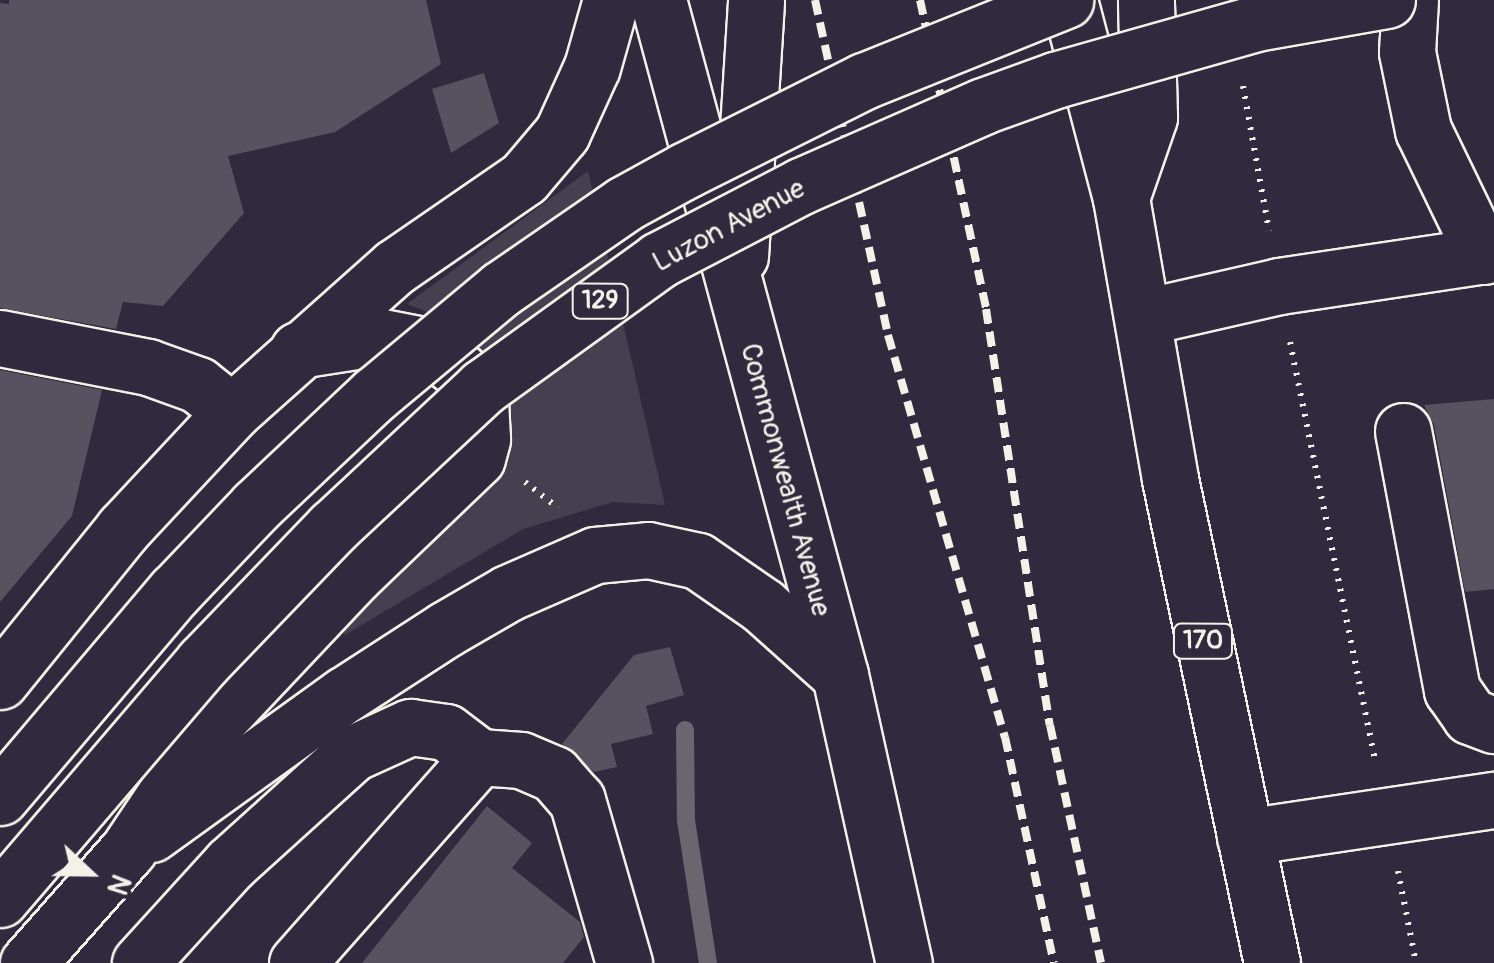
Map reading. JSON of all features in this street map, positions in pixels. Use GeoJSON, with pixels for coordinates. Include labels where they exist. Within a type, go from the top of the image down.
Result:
{"type":"FeatureCollection","features":[{"type":"Feature","properties":{"kind":"main road"},"geometry":{"type":"LineString","coordinates":[[0,681],[134,517],[232,412],[395,267],[524,178],[562,133],[592,67],[610,0]]}},
{"type":"Feature","properties":{"kind":"main road","name":"Commonwealth Avenue"},"geometry":{"type":"LineString","coordinates":[[658,0],[737,306],[840,675],[904,963]]}},
{"type":"Feature","properties":{"kind":"main road"},"geometry":{"type":"LineString","coordinates":[[737,306],[756,0]]}},
{"type":"Feature","properties":{"kind":"main road","name":"170"},"geometry":{"type":"LineString","coordinates":[[1067,0],[1121,198],[1170,480],[1272,963]]}},
{"type":"Feature","properties":{"kind":"main road","name":"129"},"geometry":{"type":"LineString","coordinates":[[0,797],[176,591],[256,506],[375,394],[523,273],[624,204],[864,80],[1067,0]]}},
{"type":"Feature","properties":{"kind":"main road"},"geometry":{"type":"LineString","coordinates":[[1121,198],[1150,117],[1146,0]]}},
{"type":"Feature","properties":{"kind":"main road","name":"Luzon Avenue"},"geometry":{"type":"LineString","coordinates":[[0,899],[203,662],[332,527],[484,387],[659,260],[802,186],[983,106],[1055,80],[1239,27],[1387,0]]}},
{"type":"Feature","properties":{"kind":"main road"},"geometry":{"type":"LineString","coordinates":[[1144,317],[1279,286],[1489,255],[1423,130],[1408,52],[1410,0]]}},
{"type":"Feature","properties":{"kind":"main road"},"geometry":{"type":"LineString","coordinates":[[28,963],[128,850],[208,732],[354,576],[477,458],[480,405],[460,370],[445,358],[418,344],[381,337],[298,350]]}},
{"type":"Feature","properties":{"kind":"main road"},"geometry":{"type":"LineString","coordinates":[[0,338],[148,367],[198,385],[232,412]]}},
{"type":"Feature","properties":{"kind":"main road"},"geometry":{"type":"LineString","coordinates":[[1403,431],[1452,690],[1470,716],[1494,724]]}},
{"type":"Feature","properties":{"kind":"main road"},"geometry":{"type":"LineString","coordinates":[[128,850],[344,695],[446,630],[508,593],[595,555],[648,550],[698,560],[763,606],[840,675]]}},
{"type":"Feature","properties":{"kind":"main road"},"geometry":{"type":"LineString","coordinates":[[140,963],[230,864],[354,754],[410,728],[446,732],[479,757],[522,760],[554,774],[578,800],[624,963]]}},
{"type":"Feature","properties":{"kind":"main road"},"geometry":{"type":"LineString","coordinates":[[297,963],[479,757]]}},
{"type":"Feature","properties":{"kind":"main road"},"geometry":{"type":"LineString","coordinates":[[1245,837],[1494,800]]}},
{"type":"Feature","properties":{"kind":"path"},"geometry":{"type":"LineString","coordinates":[[1241,76],[1279,286],[1416,963]]}},
{"type":"Feature","properties":{"kind":"path"},"geometry":{"type":"LineString","coordinates":[[516,466],[535,494],[570,510]]}},
{"type":"Feature","properties":{"kind":"shaded area"},"geometry":{"type":"Polygon","coordinates":[[[588,171],[665,505],[613,502],[523,529],[345,635],[340,627],[502,454],[511,416],[511,399],[497,365],[430,313],[407,304],[588,171]]]}},
{"type":"Feature","properties":{"kind":"building"},"geometry":{"type":"Polygon","coordinates":[[[9,0],[426,0],[441,64],[335,132],[228,156],[244,213],[163,306],[123,302],[116,329],[0,308],[0,3],[9,4],[9,0]]]}},
{"type":"Feature","properties":{"kind":"building"},"geometry":{"type":"Polygon","coordinates":[[[484,73],[499,123],[451,153],[432,89],[484,73]]]}},
{"type":"Feature","properties":{"kind":"building"},"geometry":{"type":"Polygon","coordinates":[[[0,370],[102,390],[72,516],[0,602],[0,370]]]}},
{"type":"Feature","properties":{"kind":"building"},"geometry":{"type":"Polygon","coordinates":[[[1494,399],[1494,589],[1465,592],[1434,425],[1424,405],[1494,399]]]}},
{"type":"Feature","properties":{"kind":"building"},"geometry":{"type":"Polygon","coordinates":[[[670,647],[684,695],[646,706],[653,734],[611,744],[617,767],[594,772],[562,744],[634,655],[670,647]]]}},
{"type":"Feature","properties":{"kind":"building"},"geometry":{"type":"Polygon","coordinates":[[[487,806],[532,843],[512,868],[580,922],[584,937],[563,963],[362,963],[487,806]]]}},
{"type":"Feature","properties":{"kind":"waterway"},"geometry":{"type":"LineString","coordinates":[[685,730],[686,820],[708,963]]}},
{"type":"Feature","properties":{"kind":"railway"},"geometry":{"type":"LineString","coordinates":[[815,0],[888,335],[1005,737],[1054,963]]}},
{"type":"Feature","properties":{"kind":"railway"},"geometry":{"type":"LineString","coordinates":[[920,0],[986,309],[1050,725],[1101,963]]}}]}
